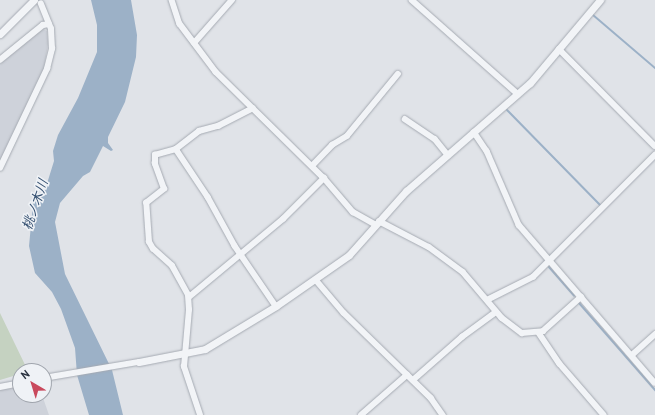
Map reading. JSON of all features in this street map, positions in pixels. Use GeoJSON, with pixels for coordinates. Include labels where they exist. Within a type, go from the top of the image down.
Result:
{"type":"FeatureCollection","features":[{"type":"Feature","properties":{"kind":"street"},"geometry":{"type":"LineString","coordinates":[[0,34],[34,0]]}},
{"type":"Feature","properties":{"kind":"street"},"geometry":{"type":"LineString","coordinates":[[172,0],[178,21],[216,72],[324,178],[353,212],[438,253],[464,272],[496,312],[516,330],[522,333],[539,333],[581,297]]}},
{"type":"Feature","properties":{"kind":"street"},"geometry":{"type":"LineString","coordinates":[[194,43],[232,0]]}},
{"type":"Feature","properties":{"kind":"street"},"geometry":{"type":"LineString","coordinates":[[412,0],[518,94]]}},
{"type":"Feature","properties":{"kind":"street"},"geometry":{"type":"LineString","coordinates":[[52,377],[205,349],[316,280],[349,255],[406,192],[518,94],[559,49],[600,0]]}},
{"type":"Feature","properties":{"kind":"street"},"geometry":{"type":"LineString","coordinates":[[0,168],[47,69],[52,49],[49,24],[41,4]]}},
{"type":"Feature","properties":{"kind":"street"},"geometry":{"type":"LineString","coordinates":[[0,60],[43,25],[49,24]]}},
{"type":"Feature","properties":{"kind":"street"},"geometry":{"type":"LineString","coordinates":[[559,49],[655,146]]}},
{"type":"Feature","properties":{"kind":"street"},"geometry":{"type":"LineString","coordinates":[[312,166],[332,145],[347,136],[398,74]]}},
{"type":"Feature","properties":{"kind":"street"},"geometry":{"type":"LineString","coordinates":[[200,415],[184,367],[184,354],[189,320],[188,297],[172,266],[153,249],[148,238],[146,203],[164,189],[155,164],[155,156],[176,149],[199,132],[218,126],[253,108]]}},
{"type":"Feature","properties":{"kind":"street"},"geometry":{"type":"LineString","coordinates":[[405,119],[435,139],[448,155]]}},
{"type":"Feature","properties":{"kind":"street"},"geometry":{"type":"LineString","coordinates":[[474,132],[487,151],[519,225],[655,383]]}},
{"type":"Feature","properties":{"kind":"street"},"geometry":{"type":"LineString","coordinates":[[176,149],[208,197],[241,255],[276,306]]}},
{"type":"Feature","properties":{"kind":"street"},"geometry":{"type":"LineString","coordinates":[[487,300],[531,278],[550,261],[655,155]]}},
{"type":"Feature","properties":{"kind":"street"},"geometry":{"type":"LineString","coordinates":[[188,297],[241,255],[324,178]]}},
{"type":"Feature","properties":{"kind":"street"},"geometry":{"type":"LineString","coordinates":[[316,280],[340,308],[413,380],[443,415]]}},
{"type":"Feature","properties":{"kind":"street"},"geometry":{"type":"LineString","coordinates":[[413,380],[462,337],[496,312]]}},
{"type":"Feature","properties":{"kind":"street"},"geometry":{"type":"LineString","coordinates":[[539,333],[560,364],[604,415]]}},
{"type":"Feature","properties":{"kind":"street"},"geometry":{"type":"LineString","coordinates":[[632,355],[655,334]]}},
{"type":"Feature","properties":{"kind":"street"},"geometry":{"type":"LineString","coordinates":[[361,415],[407,375]]}},
{"type":"Feature","properties":{"kind":"street"},"geometry":{"type":"LineString","coordinates":[[0,387],[12,385]]}},
{"type":"Feature","properties":{"kind":"shaded area"},"geometry":{"type":"Polygon","coordinates":[[[43,29],[47,31],[48,44],[44,69],[0,163],[0,64],[43,29]]]}},
{"type":"Feature","properties":{"kind":"shaded area"},"geometry":{"type":"Polygon","coordinates":[[[12,388],[12,403],[45,403],[49,415],[0,415],[0,390],[12,388]]]}},
{"type":"Feature","properties":{"kind":"green space"},"geometry":{"type":"Polygon","coordinates":[[[0,313],[24,363],[12,363],[12,376],[0,380],[0,313]]]}},
{"type":"Feature","properties":{"kind":"water","name":"桃ノ木川"},"geometry":{"type":"Polygon","coordinates":[[[91,0],[131,0],[137,35],[136,57],[125,102],[108,137],[108,143],[113,150],[111,151],[103,146],[90,172],[83,176],[60,203],[55,222],[65,274],[112,370],[123,415],[89,415],[77,375],[75,348],[61,309],[52,292],[35,273],[29,246],[33,204],[45,190],[54,161],[53,151],[58,135],[78,98],[97,52],[97,25],[91,0]]]}},
{"type":"Feature","properties":{"kind":"waterway"},"geometry":{"type":"LineString","coordinates":[[593,15],[655,68]]}},
{"type":"Feature","properties":{"kind":"waterway"},"geometry":{"type":"LineString","coordinates":[[507,110],[600,205]]}},
{"type":"Feature","properties":{"kind":"waterway"},"geometry":{"type":"LineString","coordinates":[[549,267],[574,296]]}},
{"type":"Feature","properties":{"kind":"waterway"},"geometry":{"type":"LineString","coordinates":[[579,303],[655,390]]}}]}
